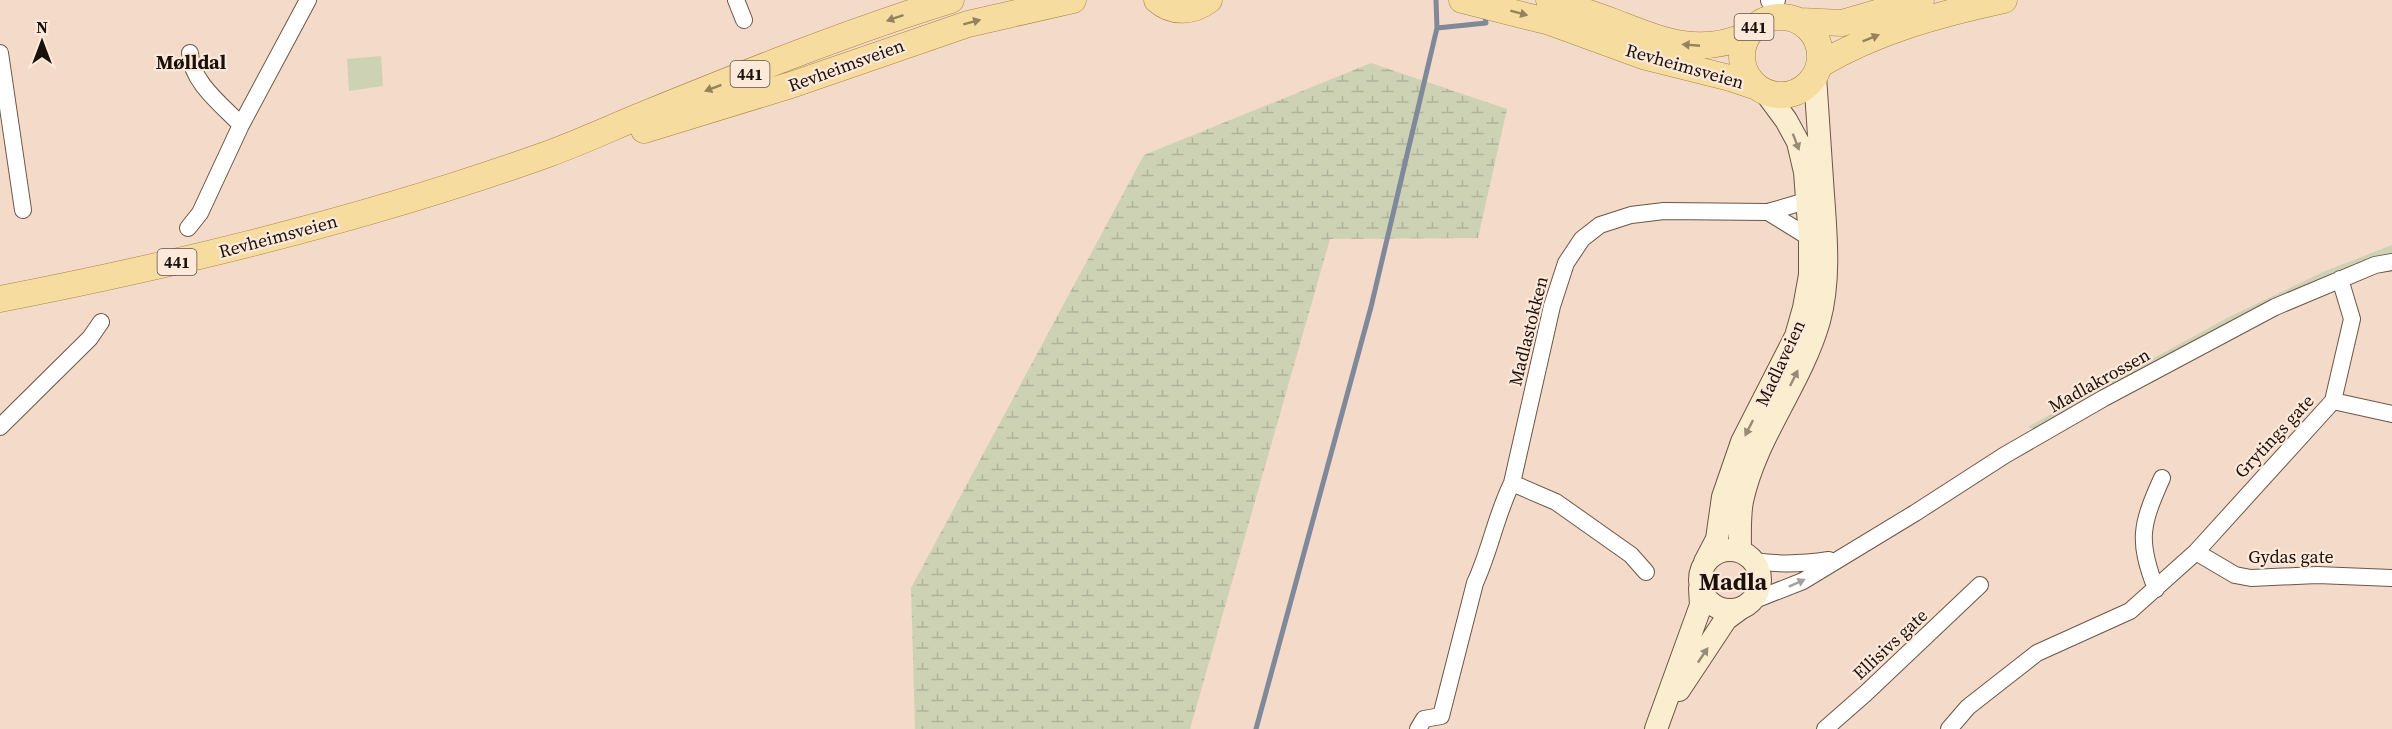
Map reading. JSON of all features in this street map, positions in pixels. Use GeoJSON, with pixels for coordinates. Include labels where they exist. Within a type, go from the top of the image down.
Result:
{"type":"FeatureCollection","features":[{"type":"Feature","properties":{"kind":"main road","name":"Revheimsveien"},"geometry":{"type":"LineString","coordinates":[[551,153],[852,34],[951,0]]}},
{"type":"Feature","properties":{"kind":"main road","name":"Revheimsveien"},"geometry":{"type":"LineString","coordinates":[[0,299],[166,265],[268,239],[436,191],[551,153],[700,114],[968,24],[1073,0]]}},
{"type":"Feature","properties":{"kind":"main road","name":"441"},"geometry":{"type":"LineString","coordinates":[[1462,0],[1617,35]]}},
{"type":"Feature","properties":{"kind":"main road","name":"441"},"geometry":{"type":"LineString","coordinates":[[1549,0],[1617,35]]}},
{"type":"Feature","properties":{"kind":"main road","name":"441"},"geometry":{"type":"LineString","coordinates":[[1922,0],[1842,23],[1800,21],[1788,17],[1765,20],[1755,26],[1743,46],[1744,69],[1762,90],[1788,95],[1799,91],[1817,71],[1859,43],[1920,21],[2004,0]]}},
{"type":"Feature","properties":{"kind":"main road"},"geometry":{"type":"LineString","coordinates":[[1155,1],[1178,10],[1195,8],[1209,2]]}},
{"type":"Feature","properties":{"kind":"main road","name":"441"},"geometry":{"type":"LineString","coordinates":[[1800,21],[1815,35],[1821,55],[1817,71]]}},
{"type":"Feature","properties":{"kind":"main road","name":"Revheimsveien"},"geometry":{"type":"LineString","coordinates":[[1617,35],[1695,46],[1734,41],[1748,35]]}},
{"type":"Feature","properties":{"kind":"main road","name":"Revheimsveien"},"geometry":{"type":"LineString","coordinates":[[1617,35],[1646,57],[1721,75],[1762,90]]}},
{"type":"Feature","properties":{"kind":"main road","name":"Madlaveien"},"geometry":{"type":"LineString","coordinates":[[1747,556],[1741,503],[1761,445],[1808,349],[1824,296],[1825,226],[1817,71]]}},
{"type":"Feature","properties":{"kind":"main road","name":"Madlaveien"},"geometry":{"type":"LineString","coordinates":[[1705,562],[1718,539],[1723,498],[1742,442],[1796,336],[1810,275],[1805,172],[1798,142],[1786,120],[1762,90]]}},
{"type":"Feature","properties":{"kind":"main road"},"geometry":{"type":"LineString","coordinates":[[1719,551],[1747,556],[1759,571],[1758,592],[1747,604],[1726,619],[1657,725],[1701,605],[1700,572],[1705,562],[1719,551]]}},
{"type":"Feature","properties":{"kind":"main road"},"geometry":{"type":"LineString","coordinates":[[1700,588],[1706,600],[1714,607],[1731,611],[1747,604]]}},
{"type":"Feature","properties":{"kind":"street"},"geometry":{"type":"LineString","coordinates":[[188,228],[200,213],[241,125],[308,0]]}},
{"type":"Feature","properties":{"kind":"street"},"geometry":{"type":"LineString","coordinates":[[736,0],[744,20]]}},
{"type":"Feature","properties":{"kind":"street"},"geometry":{"type":"LineString","coordinates":[[1769,1],[1777,0]]}},
{"type":"Feature","properties":{"kind":"street"},"geometry":{"type":"LineString","coordinates":[[0,53],[23,210]]}},
{"type":"Feature","properties":{"kind":"street"},"geometry":{"type":"LineString","coordinates":[[190,53],[190,63],[197,78],[241,125]]}},
{"type":"Feature","properties":{"kind":"street","name":"Madlastokken"},"geometry":{"type":"LineString","coordinates":[[1418,729],[1424,719],[1439,722],[1474,584],[1503,500],[1512,483],[1552,306],[1566,263],[1582,239],[1600,225],[1631,215],[1664,211],[1768,212],[1806,201]]}},
{"type":"Feature","properties":{"kind":"street"},"geometry":{"type":"LineString","coordinates":[[1768,212],[1810,238]]}},
{"type":"Feature","properties":{"kind":"street","name":"Madlakrossen"},"geometry":{"type":"LineString","coordinates":[[1747,604],[1803,581],[2005,455],[2104,398],[2276,307],[2375,265],[2392,262]]}},
{"type":"Feature","properties":{"kind":"street","name":"Grytings gate"},"geometry":{"type":"LineString","coordinates":[[1949,729],[1968,707],[2037,653],[2130,612],[2196,552],[2333,401],[2352,319],[2340,279]]}},
{"type":"Feature","properties":{"kind":"street"},"geometry":{"type":"LineString","coordinates":[[0,428],[77,352],[101,322]]}},
{"type":"Feature","properties":{"kind":"street"},"geometry":{"type":"LineString","coordinates":[[2333,401],[2392,414]]}},
{"type":"Feature","properties":{"kind":"street"},"geometry":{"type":"LineString","coordinates":[[2156,589],[2146,563],[2142,540],[2150,506],[2162,478]]}},
{"type":"Feature","properties":{"kind":"street"},"geometry":{"type":"LineString","coordinates":[[1512,483],[1556,502],[1630,555],[1646,572]]}},
{"type":"Feature","properties":{"kind":"street","name":"Gydas gate"},"geometry":{"type":"LineString","coordinates":[[2196,552],[2228,571],[2252,578],[2316,575],[2389,578]]}},
{"type":"Feature","properties":{"kind":"street","name":"Madlakrossen"},"geometry":{"type":"LineString","coordinates":[[1747,556],[1774,564],[1801,564],[1839,558]]}},
{"type":"Feature","properties":{"kind":"street","name":"Ellisivs gate"},"geometry":{"type":"LineString","coordinates":[[1825,729],[1980,585]]}},
{"type":"Feature","properties":{"kind":"green space"},"geometry":{"type":"Polygon","coordinates":[[[381,56],[383,86],[349,91],[347,59],[381,56]]]}},
{"type":"Feature","properties":{"kind":"green space"},"geometry":{"type":"Polygon","coordinates":[[[1371,63],[1507,109],[1478,238],[1330,239],[1190,729],[915,729],[911,588],[1144,155],[1371,63]]]}},
{"type":"Feature","properties":{"kind":"green space"},"geometry":{"type":"Polygon","coordinates":[[[2392,245],[2392,257],[2314,282],[2033,429],[2028,427],[2229,317],[2323,272],[2392,245]]]}},
{"type":"Feature","properties":{"kind":"waterway"},"geometry":{"type":"LineString","coordinates":[[1256,729],[1371,307],[1437,28],[1436,0]]}},
{"type":"Feature","properties":{"kind":"waterway"},"geometry":{"type":"LineString","coordinates":[[1437,28],[1486,23],[1484,13]]}},
{"type":"Feature","properties":{"kind":"district","name":"Mølldal"},"geometry":{"type":"Point","coordinates":[191,62]}},
{"type":"Feature","properties":{"kind":"district","name":"Madla"},"geometry":{"type":"Point","coordinates":[1733,581]}}]}
